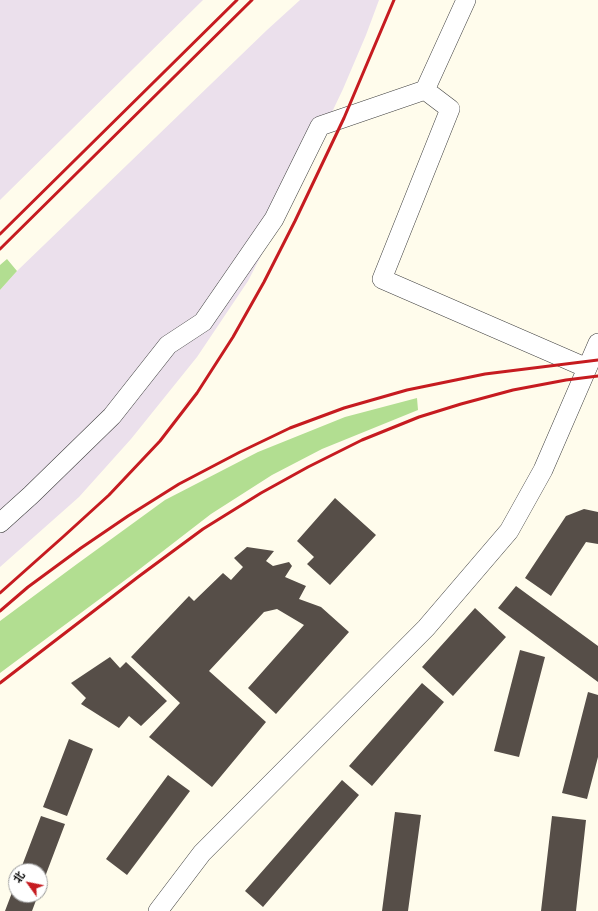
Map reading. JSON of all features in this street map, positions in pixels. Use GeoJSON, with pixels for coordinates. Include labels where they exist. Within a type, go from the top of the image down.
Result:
{"type":"FeatureCollection","features":[{"type":"Feature","properties":{"kind":"street"},"geometry":{"type":"LineString","coordinates":[[0,523],[112,416],[168,345],[203,322],[274,219],[320,126],[425,90],[466,0]]}},
{"type":"Feature","properties":{"kind":"street"},"geometry":{"type":"LineString","coordinates":[[425,90],[450,109],[382,279],[587,368]]}},
{"type":"Feature","properties":{"kind":"street"},"geometry":{"type":"LineString","coordinates":[[158,911],[202,853],[426,628],[509,531],[543,470],[598,343]]}},
{"type":"Feature","properties":{"kind":"shaded area"},"geometry":{"type":"Polygon","coordinates":[[[0,0],[203,0],[0,200],[0,0]]]}},
{"type":"Feature","properties":{"kind":"shaded area"},"geometry":{"type":"Polygon","coordinates":[[[300,0],[379,0],[343,89],[293,194],[248,281],[197,357],[131,439],[79,497],[0,567],[0,290],[17,271],[300,0]]]}},
{"type":"Feature","properties":{"kind":"green space"},"geometry":{"type":"Polygon","coordinates":[[[7,259],[17,271],[0,290],[0,265],[7,259]]]}},
{"type":"Feature","properties":{"kind":"green space"},"geometry":{"type":"Polygon","coordinates":[[[417,398],[418,410],[322,449],[272,475],[211,514],[0,673],[0,621],[165,500],[258,452],[345,417],[417,398]]]}},
{"type":"Feature","properties":{"kind":"building"},"geometry":{"type":"Polygon","coordinates":[[[335,498],[376,535],[330,585],[307,564],[314,557],[297,541],[335,498]]]}},
{"type":"Feature","properties":{"kind":"building"},"geometry":{"type":"Polygon","coordinates":[[[584,509],[598,512],[598,544],[586,542],[551,596],[525,578],[566,516],[584,509]]]}},
{"type":"Feature","properties":{"kind":"building"},"geometry":{"type":"Polygon","coordinates":[[[247,547],[274,551],[266,561],[273,566],[289,562],[292,566],[285,577],[306,586],[299,599],[321,607],[349,632],[276,714],[248,688],[304,625],[277,609],[264,612],[209,671],[266,722],[212,787],[149,737],[180,703],[131,657],[189,596],[194,601],[223,573],[231,580],[243,567],[234,558],[247,547]]]}},
{"type":"Feature","properties":{"kind":"building"},"geometry":{"type":"Polygon","coordinates":[[[516,586],[598,646],[598,682],[498,608],[516,586]]]}},
{"type":"Feature","properties":{"kind":"building"},"geometry":{"type":"Polygon","coordinates":[[[475,608],[506,637],[453,696],[422,667],[475,608]]]}},
{"type":"Feature","properties":{"kind":"building"},"geometry":{"type":"Polygon","coordinates":[[[520,650],[545,657],[519,757],[494,751],[520,650]]]}},
{"type":"Feature","properties":{"kind":"building"},"geometry":{"type":"Polygon","coordinates":[[[110,657],[120,668],[126,662],[167,701],[141,726],[129,716],[119,728],[81,704],[86,698],[71,683],[110,657]]]}},
{"type":"Feature","properties":{"kind":"building"},"geometry":{"type":"Polygon","coordinates":[[[422,683],[444,702],[372,786],[349,766],[422,683]]]}},
{"type":"Feature","properties":{"kind":"building"},"geometry":{"type":"Polygon","coordinates":[[[588,692],[598,695],[598,757],[587,799],[562,793],[588,692]]]}},
{"type":"Feature","properties":{"kind":"building"},"geometry":{"type":"Polygon","coordinates":[[[69,739],[93,749],[67,816],[43,807],[69,739]]]}},
{"type":"Feature","properties":{"kind":"building"},"geometry":{"type":"Polygon","coordinates":[[[168,775],[190,791],[127,875],[106,859],[168,775]]]}},
{"type":"Feature","properties":{"kind":"building"},"geometry":{"type":"Polygon","coordinates":[[[342,780],[359,795],[263,907],[245,891],[342,780]]]}},
{"type":"Feature","properties":{"kind":"building"},"geometry":{"type":"Polygon","coordinates":[[[395,812],[421,815],[408,911],[382,911],[395,812]]]}},
{"type":"Feature","properties":{"kind":"building"},"geometry":{"type":"Polygon","coordinates":[[[41,816],[65,824],[48,869],[48,863],[23,863],[41,816]]]}},
{"type":"Feature","properties":{"kind":"building"},"geometry":{"type":"Polygon","coordinates":[[[552,816],[586,820],[576,911],[541,911],[552,816]]]}},
{"type":"Feature","properties":{"kind":"building"},"geometry":{"type":"Polygon","coordinates":[[[8,903],[35,903],[32,911],[5,911],[8,903]]]}},
{"type":"Feature","properties":{"kind":"railway"},"geometry":{"type":"LineString","coordinates":[[0,234],[237,0]]}},
{"type":"Feature","properties":{"kind":"railway"},"geometry":{"type":"LineString","coordinates":[[0,249],[252,0]]}},
{"type":"Feature","properties":{"kind":"railway"},"geometry":{"type":"LineString","coordinates":[[0,593],[109,495],[160,441],[197,393],[233,337],[264,282],[295,221],[344,118],[394,0]]}},
{"type":"Feature","properties":{"kind":"railway"},"geometry":{"type":"LineString","coordinates":[[0,611],[28,587],[128,516],[179,484],[290,428],[344,408],[407,390],[485,374],[598,360]]}},
{"type":"Feature","properties":{"kind":"railway"},"geometry":{"type":"LineString","coordinates":[[0,683],[203,529],[261,493],[308,467],[362,440],[419,417],[513,390],[566,380],[598,376]]}}]}
